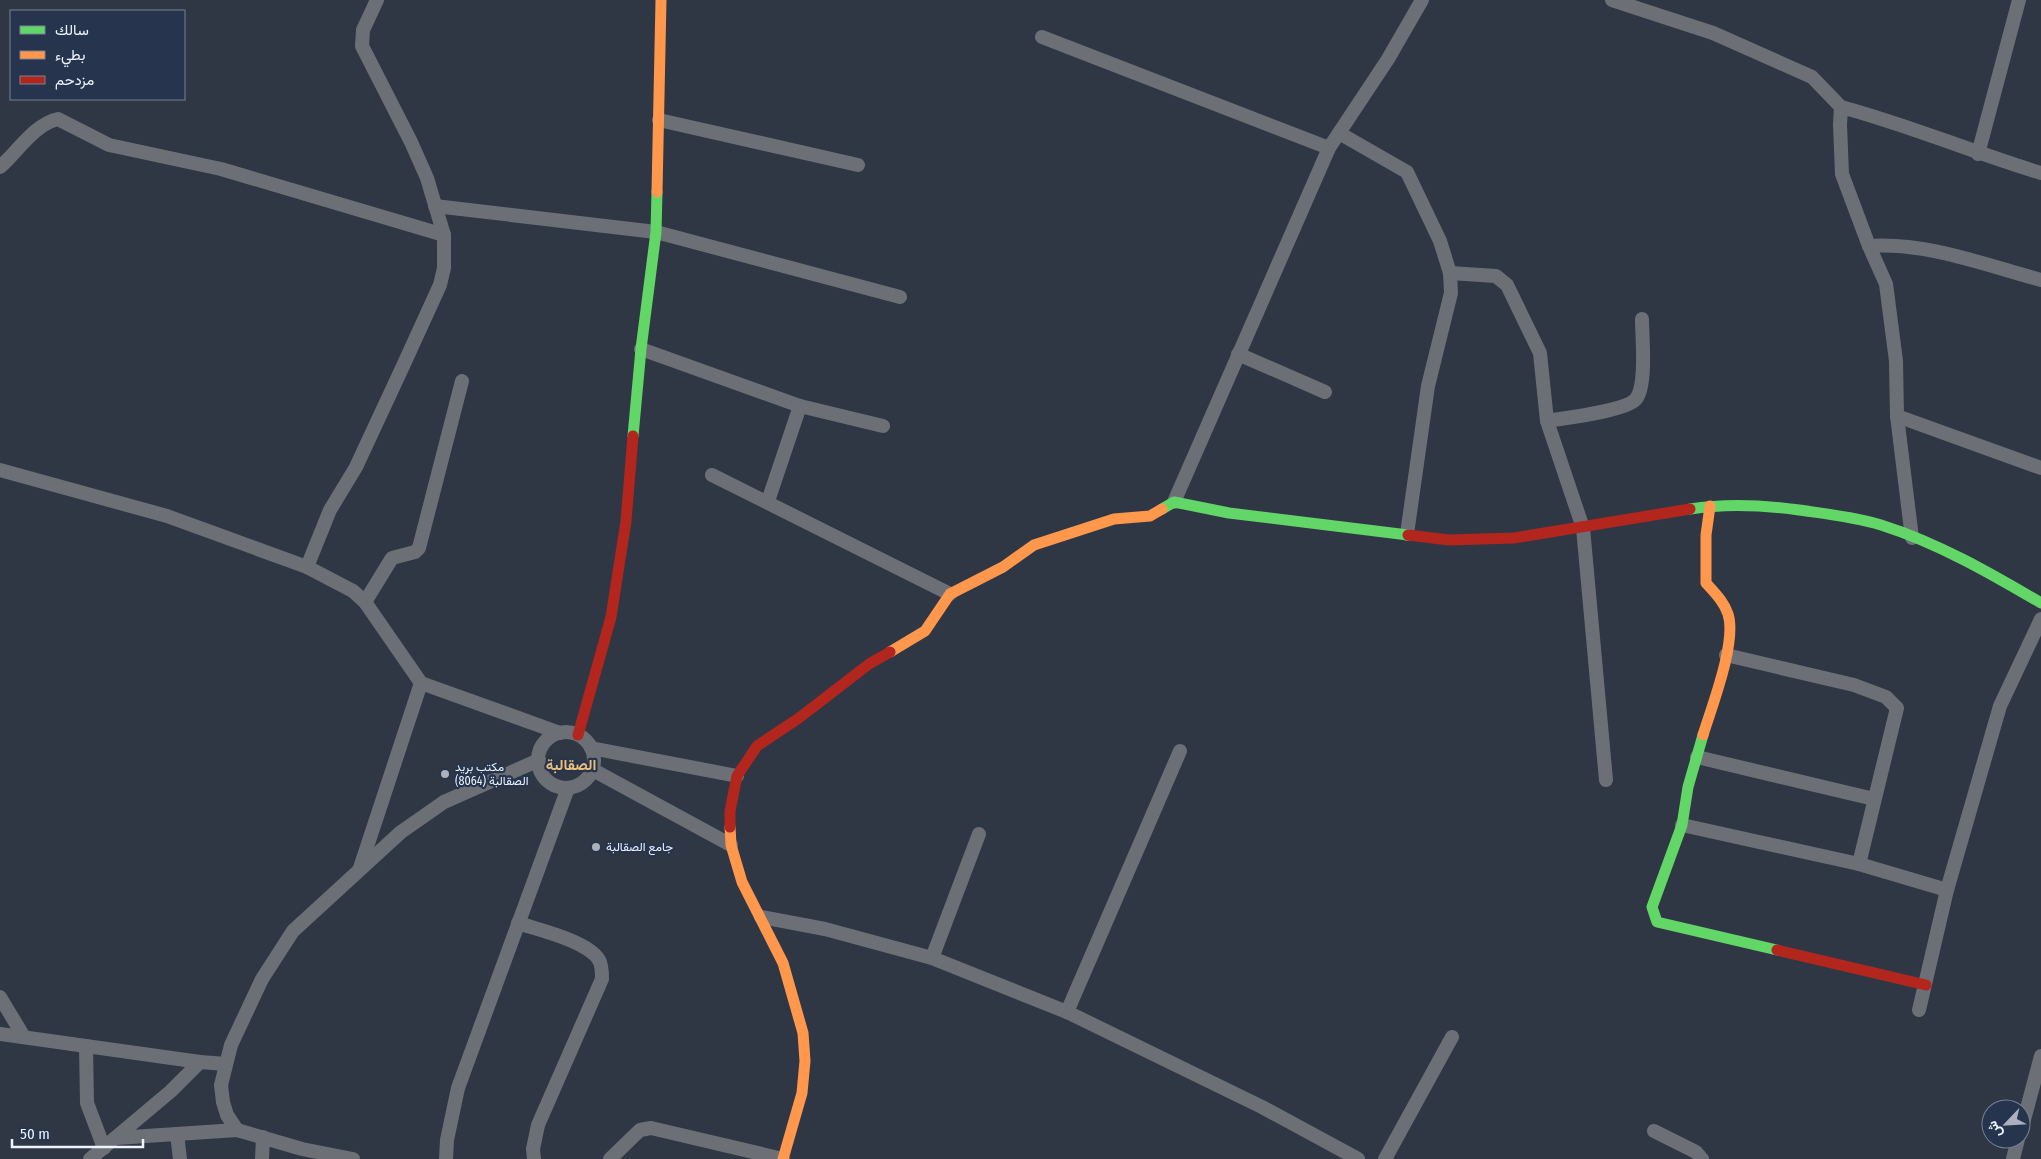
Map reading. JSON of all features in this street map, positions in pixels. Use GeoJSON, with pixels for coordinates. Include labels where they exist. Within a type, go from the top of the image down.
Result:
{"type":"FeatureCollection","features":[{"type":"Feature","properties":{"kind":"street"},"geometry":{"type":"LineString","coordinates":[[307,567],[330,510],[356,467],[440,285],[444,268],[444,235],[427,178],[411,142],[362,46],[364,30],[378,0]]}},
{"type":"Feature","properties":{"kind":"street"},"geometry":{"type":"LineString","coordinates":[[578,735],[611,617],[626,521],[641,349],[656,232],[661,0]]}},
{"type":"Feature","properties":{"kind":"street"},"geometry":{"type":"LineString","coordinates":[[610,1159],[640,1130],[651,1128],[783,1159],[802,1093],[805,1061],[803,1033],[783,963],[742,882],[731,845],[730,811],[737,776],[757,746],[799,718],[869,664],[925,630],[950,594],[1003,567],[1034,544],[1114,519],[1150,516],[1174,502],[1329,148],[1388,59],[1422,0]]}},
{"type":"Feature","properties":{"kind":"street"},"geometry":{"type":"LineString","coordinates":[[1612,0],[1713,33],[1812,77],[1841,107],[1877,116],[1978,154],[2041,173]]}},
{"type":"Feature","properties":{"kind":"street"},"geometry":{"type":"LineString","coordinates":[[1978,154],[2019,0]]}},
{"type":"Feature","properties":{"kind":"street"},"geometry":{"type":"LineString","coordinates":[[1042,37],[1329,148]]}},
{"type":"Feature","properties":{"kind":"street"},"geometry":{"type":"LineString","coordinates":[[1841,107],[1842,174],[1869,246],[1886,284],[1896,361],[1896,416],[1912,538]]}},
{"type":"Feature","properties":{"kind":"street"},"geometry":{"type":"LineString","coordinates":[[0,167],[19,150],[40,126],[58,119],[109,145],[221,169],[444,235]]}},
{"type":"Feature","properties":{"kind":"street"},"geometry":{"type":"LineString","coordinates":[[659,120],[858,165]]}},
{"type":"Feature","properties":{"kind":"street"},"geometry":{"type":"LineString","coordinates":[[1339,133],[1407,172],[1440,242],[1450,273],[1451,293],[1428,386],[1407,534]]}},
{"type":"Feature","properties":{"kind":"street"},"geometry":{"type":"LineString","coordinates":[[435,206],[656,232],[900,297]]}},
{"type":"Feature","properties":{"kind":"street"},"geometry":{"type":"LineString","coordinates":[[1869,246],[1896,244],[1954,256],[2041,280]]}},
{"type":"Feature","properties":{"kind":"street"},"geometry":{"type":"LineString","coordinates":[[1450,273],[1496,276],[1507,285],[1540,353],[1547,421],[1583,528],[1606,780]]}},
{"type":"Feature","properties":{"kind":"street"},"geometry":{"type":"LineString","coordinates":[[1547,421],[1620,408],[1636,399],[1641,385],[1642,319]]}},
{"type":"Feature","properties":{"kind":"street"},"geometry":{"type":"LineString","coordinates":[[641,349],[800,406],[883,426]]}},
{"type":"Feature","properties":{"kind":"street"},"geometry":{"type":"LineString","coordinates":[[1238,354],[1325,392]]}},
{"type":"Feature","properties":{"kind":"street"},"geometry":{"type":"LineString","coordinates":[[365,602],[392,558],[415,552],[419,548],[462,381]]}},
{"type":"Feature","properties":{"kind":"street"},"geometry":{"type":"LineString","coordinates":[[768,501],[800,406]]}},
{"type":"Feature","properties":{"kind":"street"},"geometry":{"type":"LineString","coordinates":[[1896,416],[2041,468]]}},
{"type":"Feature","properties":{"kind":"street"},"geometry":{"type":"LineString","coordinates":[[0,470],[167,516],[307,567],[353,591],[365,602],[421,683],[560,733],[578,735],[592,748],[594,755],[593,770],[583,783],[568,788],[550,783],[540,769],[538,760],[544,743],[560,733]]}},
{"type":"Feature","properties":{"kind":"street"},"geometry":{"type":"LineString","coordinates":[[712,475],[768,501],[950,594]]}},
{"type":"Feature","properties":{"kind":"street"},"geometry":{"type":"LineString","coordinates":[[1174,502],[1229,513],[1479,542],[1583,528],[1710,506],[1747,504],[1852,518],[1881,525],[2001,579],[2041,603]]}},
{"type":"Feature","properties":{"kind":"street"},"geometry":{"type":"LineString","coordinates":[[1710,506],[1706,535],[1706,583],[1723,602],[1729,616],[1729,646],[1688,787],[1682,825],[1652,907],[1657,922],[1926,985]]}},
{"type":"Feature","properties":{"kind":"street"},"geometry":{"type":"LineString","coordinates":[[1918,1010],[1926,985],[1947,890],[2000,706],[2041,619]]}},
{"type":"Feature","properties":{"kind":"street"},"geometry":{"type":"LineString","coordinates":[[1726,655],[1854,686],[1886,696],[1893,701],[1897,708],[1896,715],[1859,864]]}},
{"type":"Feature","properties":{"kind":"street"},"geometry":{"type":"LineString","coordinates":[[360,870],[421,683]]}},
{"type":"Feature","properties":{"kind":"street"},"geometry":{"type":"LineString","coordinates":[[592,748],[737,776]]}},
{"type":"Feature","properties":{"kind":"street"},"geometry":{"type":"LineString","coordinates":[[1067,1012],[1180,751]]}},
{"type":"Feature","properties":{"kind":"street"},"geometry":{"type":"LineString","coordinates":[[1697,757],[1874,799]]}},
{"type":"Feature","properties":{"kind":"street"},"geometry":{"type":"LineString","coordinates":[[237,1130],[227,1115],[221,1085],[231,1045],[245,1013],[276,955],[293,932],[402,832],[444,802],[538,760]]}},
{"type":"Feature","properties":{"kind":"street"},"geometry":{"type":"LineString","coordinates":[[593,770],[731,845]]}},
{"type":"Feature","properties":{"kind":"street"},"geometry":{"type":"LineString","coordinates":[[446,1159],[447,1140],[458,1088],[568,788]]}},
{"type":"Feature","properties":{"kind":"street"},"geometry":{"type":"LineString","coordinates":[[1682,825],[1859,864],[1947,890]]}},
{"type":"Feature","properties":{"kind":"street"},"geometry":{"type":"LineString","coordinates":[[932,958],[978,834]]}},
{"type":"Feature","properties":{"kind":"street"},"geometry":{"type":"LineString","coordinates":[[761,917],[825,929],[932,958],[1067,1012],[1262,1107],[1356,1158]]}},
{"type":"Feature","properties":{"kind":"street"},"geometry":{"type":"LineString","coordinates":[[518,923],[586,947],[600,960],[602,970],[602,978],[538,1125],[533,1149],[534,1159]]}},
{"type":"Feature","properties":{"kind":"street"},"geometry":{"type":"LineString","coordinates":[[0,997],[24,1038]]}},
{"type":"Feature","properties":{"kind":"street"},"geometry":{"type":"LineString","coordinates":[[0,1034],[226,1064]]}},
{"type":"Feature","properties":{"kind":"street"},"geometry":{"type":"LineString","coordinates":[[1385,1159],[1452,1037]]}},
{"type":"Feature","properties":{"kind":"street"},"geometry":{"type":"LineString","coordinates":[[86,1046],[86,1103],[104,1148]]}},
{"type":"Feature","properties":{"kind":"street"},"geometry":{"type":"LineString","coordinates":[[2036,1103],[2041,1056]]}},
{"type":"Feature","properties":{"kind":"street"},"geometry":{"type":"LineString","coordinates":[[90,1159],[171,1091],[200,1062]]}},
{"type":"Feature","properties":{"kind":"street"},"geometry":{"type":"LineString","coordinates":[[116,1138],[237,1130],[302,1149],[350,1158]]}},
{"type":"Feature","properties":{"kind":"street"},"geometry":{"type":"LineString","coordinates":[[1654,1131],[1696,1152],[1702,1159]]}},
{"type":"Feature","properties":{"kind":"street"},"geometry":{"type":"LineString","coordinates":[[177,1134],[180,1159]]}},
{"type":"Feature","properties":{"kind":"street"},"geometry":{"type":"LineString","coordinates":[[262,1159],[263,1137]]}},
{"type":"Feature","properties":{"kind":"traffic: fast"},"geometry":{"type":"LineString","coordinates":[[633,436],[641,349],[656,232],[657,192]]}},
{"type":"Feature","properties":{"kind":"traffic: fast"},"geometry":{"type":"LineString","coordinates":[[1162,509],[1174,502],[1229,513],[1408,535]]}},
{"type":"Feature","properties":{"kind":"traffic: fast"},"geometry":{"type":"LineString","coordinates":[[1690,509],[1745,505],[1830,514],[1871,522],[1902,532],[1943,550],[2041,603]]}},
{"type":"Feature","properties":{"kind":"traffic: fast"},"geometry":{"type":"LineString","coordinates":[[1703,735],[1688,787],[1682,825],[1652,907],[1657,922],[1777,950]]}},
{"type":"Feature","properties":{"kind":"traffic: slow"},"geometry":{"type":"LineString","coordinates":[[657,192],[661,0]]}},
{"type":"Feature","properties":{"kind":"traffic: slow"},"geometry":{"type":"LineString","coordinates":[[1703,735],[1722,674],[1730,626],[1728,614],[1724,606],[1706,583],[1706,535],[1710,506]]}},
{"type":"Feature","properties":{"kind":"traffic: slow"},"geometry":{"type":"LineString","coordinates":[[890,652],[925,631],[950,594],[1003,567],[1034,545],[1114,519],[1150,516],[1162,509]]}},
{"type":"Feature","properties":{"kind":"traffic: slow"},"geometry":{"type":"LineString","coordinates":[[730,827],[731,845],[742,882],[783,963],[803,1033],[805,1061],[802,1093],[783,1159]]}},
{"type":"Feature","properties":{"kind":"traffic: jam"},"geometry":{"type":"LineString","coordinates":[[578,735],[611,617],[626,521],[633,436]]}},
{"type":"Feature","properties":{"kind":"traffic: jam"},"geometry":{"type":"LineString","coordinates":[[1408,535],[1449,540],[1514,538],[1690,509]]}},
{"type":"Feature","properties":{"kind":"traffic: jam"},"geometry":{"type":"LineString","coordinates":[[730,827],[730,811],[737,776],[757,746],[799,718],[869,664],[890,652]]}},
{"type":"Feature","properties":{"kind":"traffic: jam"},"geometry":{"type":"LineString","coordinates":[[1777,950],[1926,985]]}},
{"type":"Feature","properties":{"kind":"place","name":"مكتب بريد الصقالبة (8064)"},"geometry":{"type":"Point","coordinates":[445,774]}},
{"type":"Feature","properties":{"kind":"place","name":"جامع الصقالبة"},"geometry":{"type":"Point","coordinates":[596,847]}},
{"type":"Feature","properties":{"kind":"district","name":"الصقالبة"},"geometry":{"type":"Point","coordinates":[571,765]}}]}
